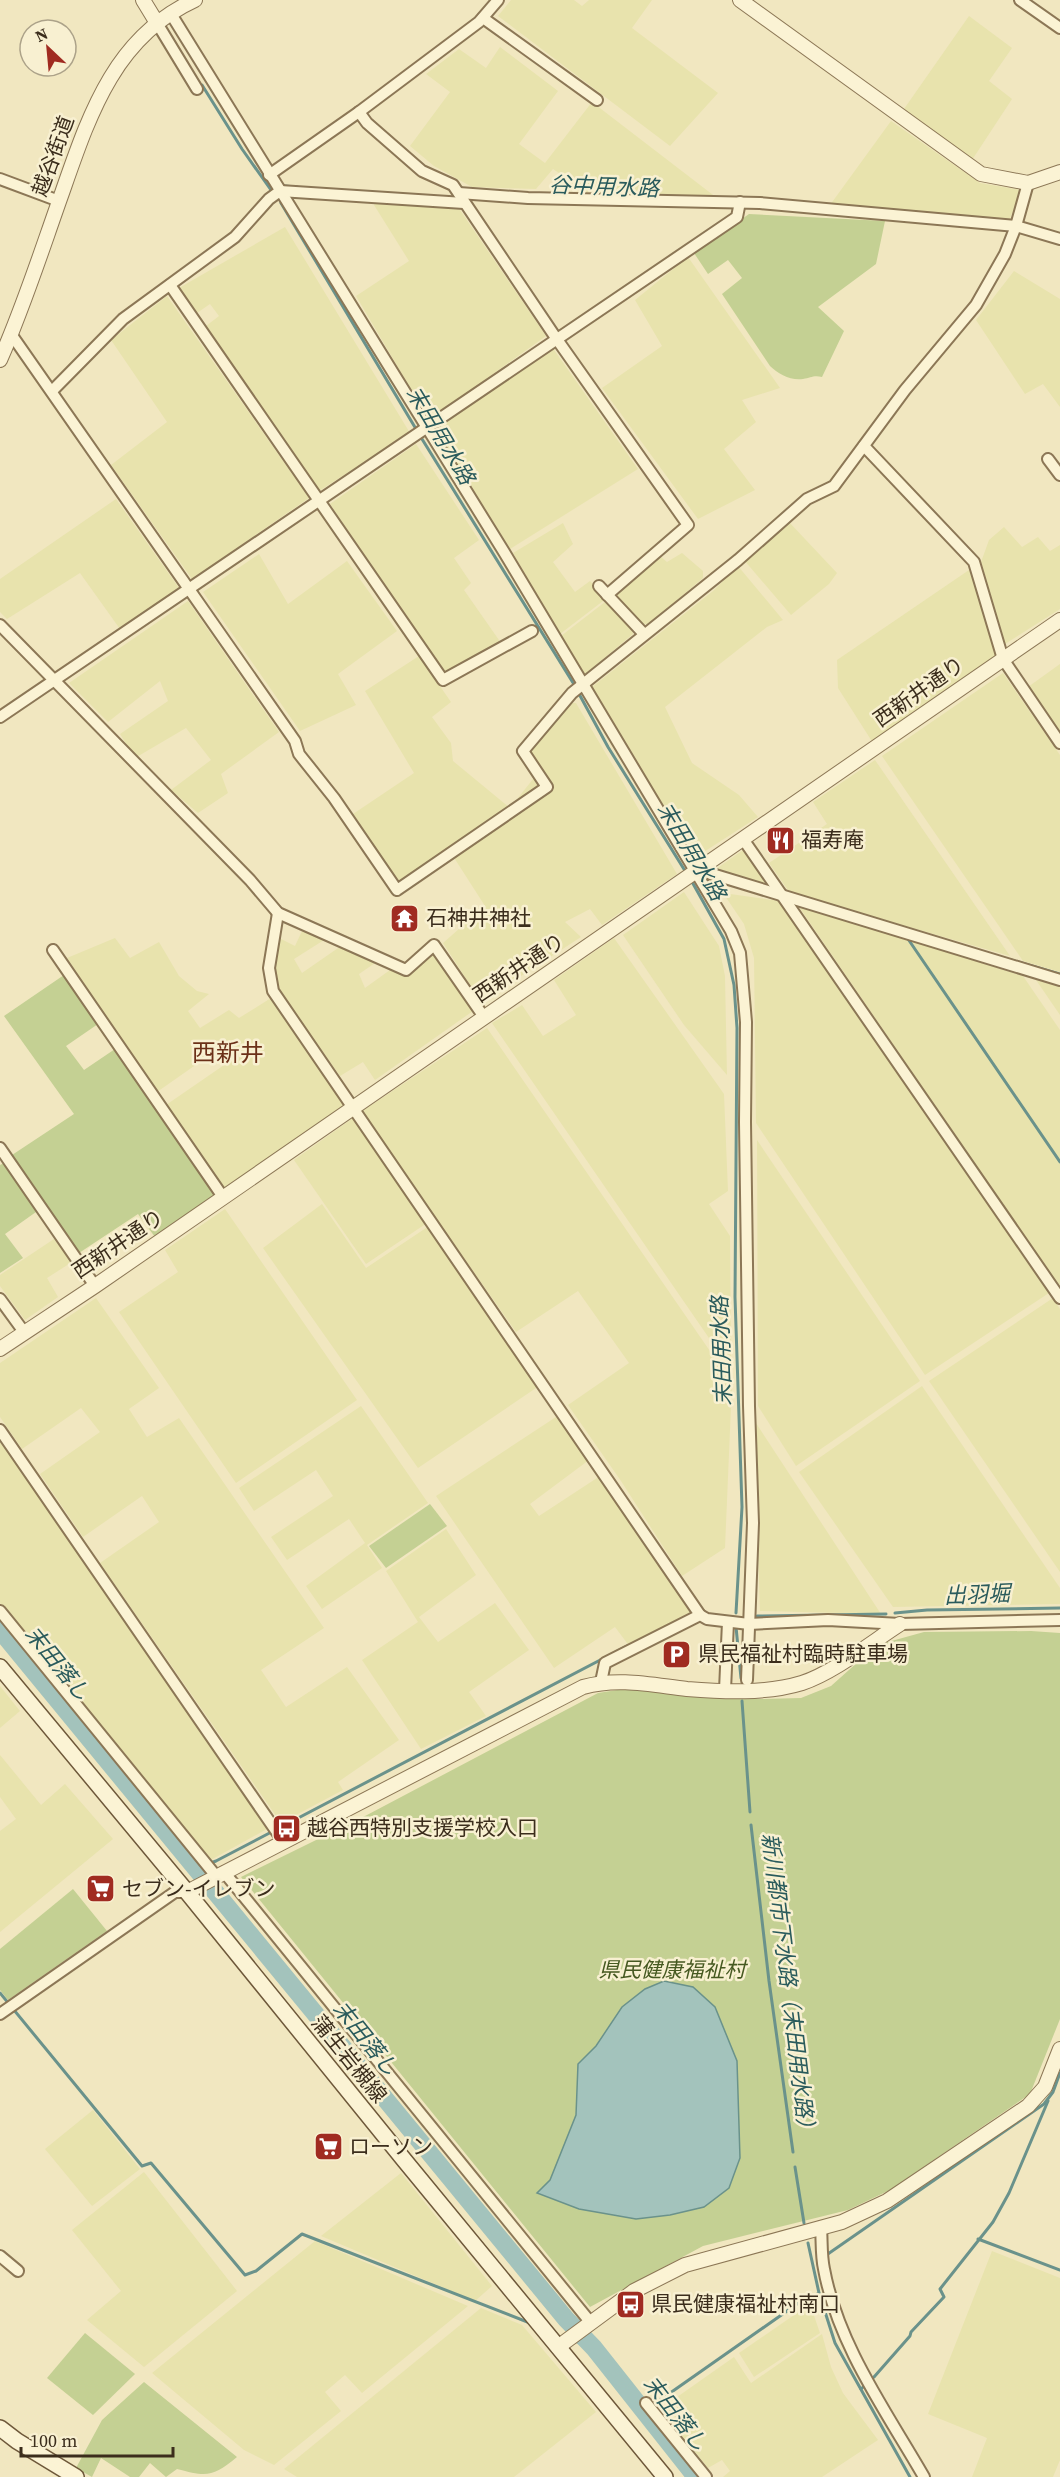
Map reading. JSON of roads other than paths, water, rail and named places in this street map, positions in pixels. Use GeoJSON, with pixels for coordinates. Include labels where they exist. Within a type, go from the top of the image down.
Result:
{"type":"FeatureCollection","features":[{"type":"Feature","properties":{"kind":"main road","name":"蒲生岩槻線"},"geometry":{"type":"LineString","coordinates":[[0,1667],[665,2477]]}},
{"type":"Feature","properties":{"kind":"main road"},"geometry":{"type":"LineString","coordinates":[[0,2427],[16,2441],[76,2477]]}},
{"type":"Feature","properties":{"kind":"street"},"geometry":{"type":"LineString","coordinates":[[143,0],[196,89]]}},
{"type":"Feature","properties":{"kind":"street","name":"越谷街道"},"geometry":{"type":"LineString","coordinates":[[0,360],[102,89],[125,57],[157,23],[195,0]]}},
{"type":"Feature","properties":{"kind":"street"},"geometry":{"type":"LineString","coordinates":[[269,175],[359,112],[483,18],[498,0]]}},
{"type":"Feature","properties":{"kind":"street"},"geometry":{"type":"LineString","coordinates":[[740,0],[981,174],[1028,183],[1060,172]]}},
{"type":"Feature","properties":{"kind":"street"},"geometry":{"type":"LineString","coordinates":[[1020,0],[1060,28]]}},
{"type":"Feature","properties":{"kind":"street"},"geometry":{"type":"LineString","coordinates":[[171,14],[583,684],[700,869],[740,953],[746,1022],[746,1194],[753,1523],[747,1680]]}},
{"type":"Feature","properties":{"kind":"street"},"geometry":{"type":"LineString","coordinates":[[483,18],[597,100]]}},
{"type":"Feature","properties":{"kind":"street"},"geometry":{"type":"LineString","coordinates":[[359,112],[367,123],[422,171],[453,185],[556,338],[688,525],[607,595]]}},
{"type":"Feature","properties":{"kind":"street"},"geometry":{"type":"LineString","coordinates":[[0,180],[59,201]]}},
{"type":"Feature","properties":{"kind":"street"},"geometry":{"type":"LineString","coordinates":[[11,334],[296,741],[299,754],[334,798],[397,890],[547,787],[523,751],[572,693],[738,560],[807,499],[834,486],[905,390],[976,305],[1005,254],[1016,226],[1028,183]]}},
{"type":"Feature","properties":{"kind":"street"},"geometry":{"type":"LineString","coordinates":[[52,391],[123,319],[235,237],[269,198],[280,191],[461,198],[740,202],[900,214],[1016,226],[1060,239]]}},
{"type":"Feature","properties":{"kind":"street"},"geometry":{"type":"LineString","coordinates":[[0,717],[737,217],[740,202]]}},
{"type":"Feature","properties":{"kind":"street"},"geometry":{"type":"LineString","coordinates":[[170,285],[443,680],[532,631]]}},
{"type":"Feature","properties":{"kind":"street"},"geometry":{"type":"LineString","coordinates":[[864,446],[974,562],[1003,659],[1060,743]]}},
{"type":"Feature","properties":{"kind":"street"},"geometry":{"type":"LineString","coordinates":[[1048,459],[1060,475]]}},
{"type":"Feature","properties":{"kind":"street"},"geometry":{"type":"LineString","coordinates":[[599,586],[644,634]]}},
{"type":"Feature","properties":{"kind":"street","name":"西新井通り"},"geometry":{"type":"LineString","coordinates":[[0,1349],[1060,620]]}},
{"type":"Feature","properties":{"kind":"street"},"geometry":{"type":"LineString","coordinates":[[0,625],[250,880],[278,913],[406,970],[434,945],[484,1017]]}},
{"type":"Feature","properties":{"kind":"street"},"geometry":{"type":"LineString","coordinates":[[743,839],[1060,1298]]}},
{"type":"Feature","properties":{"kind":"street"},"geometry":{"type":"LineString","coordinates":[[700,869],[1060,980]]}},
{"type":"Feature","properties":{"kind":"street"},"geometry":{"type":"LineString","coordinates":[[278,913],[269,969],[273,991],[700,1615],[707,1619],[749,1624],[828,1620],[900,1623],[1060,1620]]}},
{"type":"Feature","properties":{"kind":"street"},"geometry":{"type":"LineString","coordinates":[[53,950],[222,1197]]}},
{"type":"Feature","properties":{"kind":"street"},"geometry":{"type":"LineString","coordinates":[[0,1148],[94,1286]]}},
{"type":"Feature","properties":{"kind":"street"},"geometry":{"type":"LineString","coordinates":[[0,1299],[24,1332]]}},
{"type":"Feature","properties":{"kind":"street"},"geometry":{"type":"LineString","coordinates":[[0,1430],[283,1840]]}},
{"type":"Feature","properties":{"kind":"street"},"geometry":{"type":"LineString","coordinates":[[0,1611],[591,2323]]}},
{"type":"Feature","properties":{"kind":"street"},"geometry":{"type":"LineString","coordinates":[[601,1682],[605,1663],[700,1615]]}},
{"type":"Feature","properties":{"kind":"street"},"geometry":{"type":"LineString","coordinates":[[725,1690],[728,1622]]}},
{"type":"Feature","properties":{"kind":"street"},"geometry":{"type":"LineString","coordinates":[[8,2008],[176,1892],[187,1892],[283,1840],[564,1696],[601,1682],[620,1681],[725,1690],[783,1688],[803,1683],[823,1674],[900,1623]]}},
{"type":"Feature","properties":{"kind":"street"},"geometry":{"type":"LineString","coordinates":[[558,2347],[634,2291],[685,2265],[821,2228],[857,2216],[887,2201],[1028,2106],[1045,2087],[1060,2049]]}},
{"type":"Feature","properties":{"kind":"street"},"geometry":{"type":"LineString","coordinates":[[821,2228],[824,2268],[833,2304],[849,2346],[924,2477]]}},
{"type":"Feature","properties":{"kind":"street"},"geometry":{"type":"LineString","coordinates":[[0,2256],[18,2271]]}},
{"type":"Feature","properties":{"kind":"street"},"geometry":{"type":"LineString","coordinates":[[646,2403],[706,2477]]}},
{"type":"Feature","properties":{"kind":"water"},"geometry":{"type":"Polygon","coordinates":[[[664,1981],[693,1987],[715,2007],[737,2061],[740,2158],[729,2188],[704,2207],[670,2215],[636,2219],[579,2209],[537,2193],[550,2180],[576,2115],[578,2064],[596,2046],[622,2007],[645,1989],[664,1981]]]}},
{"type":"Feature","properties":{"kind":"waterway","name":"末田用水路"},"geometry":{"type":"LineString","coordinates":[[202,85],[271,190]]}},
{"type":"Feature","properties":{"kind":"waterway","name":"谷中用水路"},"geometry":{"type":"LineString","coordinates":[[284,186],[297,187]]}},
{"type":"Feature","properties":{"kind":"waterway","name":"末田用水路"},"geometry":{"type":"LineString","coordinates":[[281,203],[422,439],[575,686]]}},
{"type":"Feature","properties":{"kind":"waterway","name":"末田用水路"},"geometry":{"type":"LineString","coordinates":[[578,692],[608,747],[687,874]]}},
{"type":"Feature","properties":{"kind":"waterway","name":"末田用水路"},"geometry":{"type":"LineString","coordinates":[[691,880],[724,939],[734,985],[737,1028],[735,1297],[742,1507],[736,1613]]}},
{"type":"Feature","properties":{"kind":"waterway"},"geometry":{"type":"LineString","coordinates":[[906,936],[1060,1162]]}},
{"type":"Feature","properties":{"kind":"waterway"},"geometry":{"type":"LineString","coordinates":[[1011,960],[1060,974]]}},
{"type":"Feature","properties":{"kind":"waterway","name":"出羽堀"},"geometry":{"type":"LineString","coordinates":[[895,1613],[927,1610],[1060,1608]]}},
{"type":"Feature","properties":{"kind":"waterway","name":"出羽堀"},"geometry":{"type":"LineString","coordinates":[[757,1616],[886,1614]]}},
{"type":"Feature","properties":{"kind":"waterway","name":"新川都市下水路（末田用水路）"},"geometry":{"type":"LineString","coordinates":[[736,1627],[741,1678]]}},
{"type":"Feature","properties":{"kind":"waterway","name":"末田落し"},"geometry":{"type":"LineString","coordinates":[[0,1630],[566,2319],[594,2348],[696,2477]]}},
{"type":"Feature","properties":{"kind":"waterway"},"geometry":{"type":"LineString","coordinates":[[195,1869],[216,1861],[627,1646]]}},
{"type":"Feature","properties":{"kind":"waterway","name":"新川都市下水路（末田用水路）"},"geometry":{"type":"LineString","coordinates":[[742,1701],[750,1812]]}},
{"type":"Feature","properties":{"kind":"waterway","name":"新川都市下水路（末田用水路）"},"geometry":{"type":"LineString","coordinates":[[751,1825],[769,1981],[793,2152]]}},
{"type":"Feature","properties":{"kind":"waterway"},"geometry":{"type":"LineString","coordinates":[[0,1993],[142,2166],[151,2163],[245,2275],[256,2271],[302,2234],[530,2323]]}},
{"type":"Feature","properties":{"kind":"waterway"},"geometry":{"type":"LineString","coordinates":[[825,2256],[1044,2104],[1053,2092],[1060,2073]]}},
{"type":"Feature","properties":{"kind":"waterway"},"geometry":{"type":"LineString","coordinates":[[861,2389],[944,2297],[940,2289],[993,2222],[1009,2193],[1048,2101]]}},
{"type":"Feature","properties":{"kind":"waterway","name":"新川都市下水路（末田用水路）"},"geometry":{"type":"LineString","coordinates":[[795,2167],[804,2223]]}},
{"type":"Feature","properties":{"kind":"waterway"},"geometry":{"type":"LineString","coordinates":[[978,2239],[1060,2270]]}},
{"type":"Feature","properties":{"kind":"waterway","name":"新川都市下水路（末田用水路）"},"geometry":{"type":"LineString","coordinates":[[808,2243],[819,2293],[835,2343],[910,2477]]}},
{"type":"Feature","properties":{"kind":"waterway"},"geometry":{"type":"LineString","coordinates":[[653,2405],[807,2297],[818,2294]]}},
{"type":"Feature","properties":{"kind":"waterway"},"geometry":{"type":"LineString","coordinates":[[575,2341],[594,2348]]}},
{"type":"Feature","properties":{"kind":"place","name":"福寿庵"},"geometry":{"type":"Point","coordinates":[780,840]}},
{"type":"Feature","properties":{"kind":"place","name":"石神井神社"},"geometry":{"type":"Point","coordinates":[405,918]}},
{"type":"Feature","properties":{"kind":"place","name":"県民福祉村臨時駐車場"},"geometry":{"type":"Point","coordinates":[677,1654]}},
{"type":"Feature","properties":{"kind":"place","name":"越谷西特別支援学校入口"},"geometry":{"type":"Point","coordinates":[286,1828]}},
{"type":"Feature","properties":{"kind":"place","name":"セブン-イレブン"},"geometry":{"type":"Point","coordinates":[101,1889]}},
{"type":"Feature","properties":{"kind":"place","name":"ローソン"},"geometry":{"type":"Point","coordinates":[328,2147]}},
{"type":"Feature","properties":{"kind":"place","name":"県民健康福祉村南口"},"geometry":{"type":"Point","coordinates":[630,2304]}},
{"type":"Feature","properties":{"kind":"district","name":"西新井"},"geometry":{"type":"Point","coordinates":[228,1053]}},
{"type":"Feature","properties":{"kind":"park label","name":"県民健康福祉村"},"geometry":{"type":"Point","coordinates":[672,1970]}}]}
